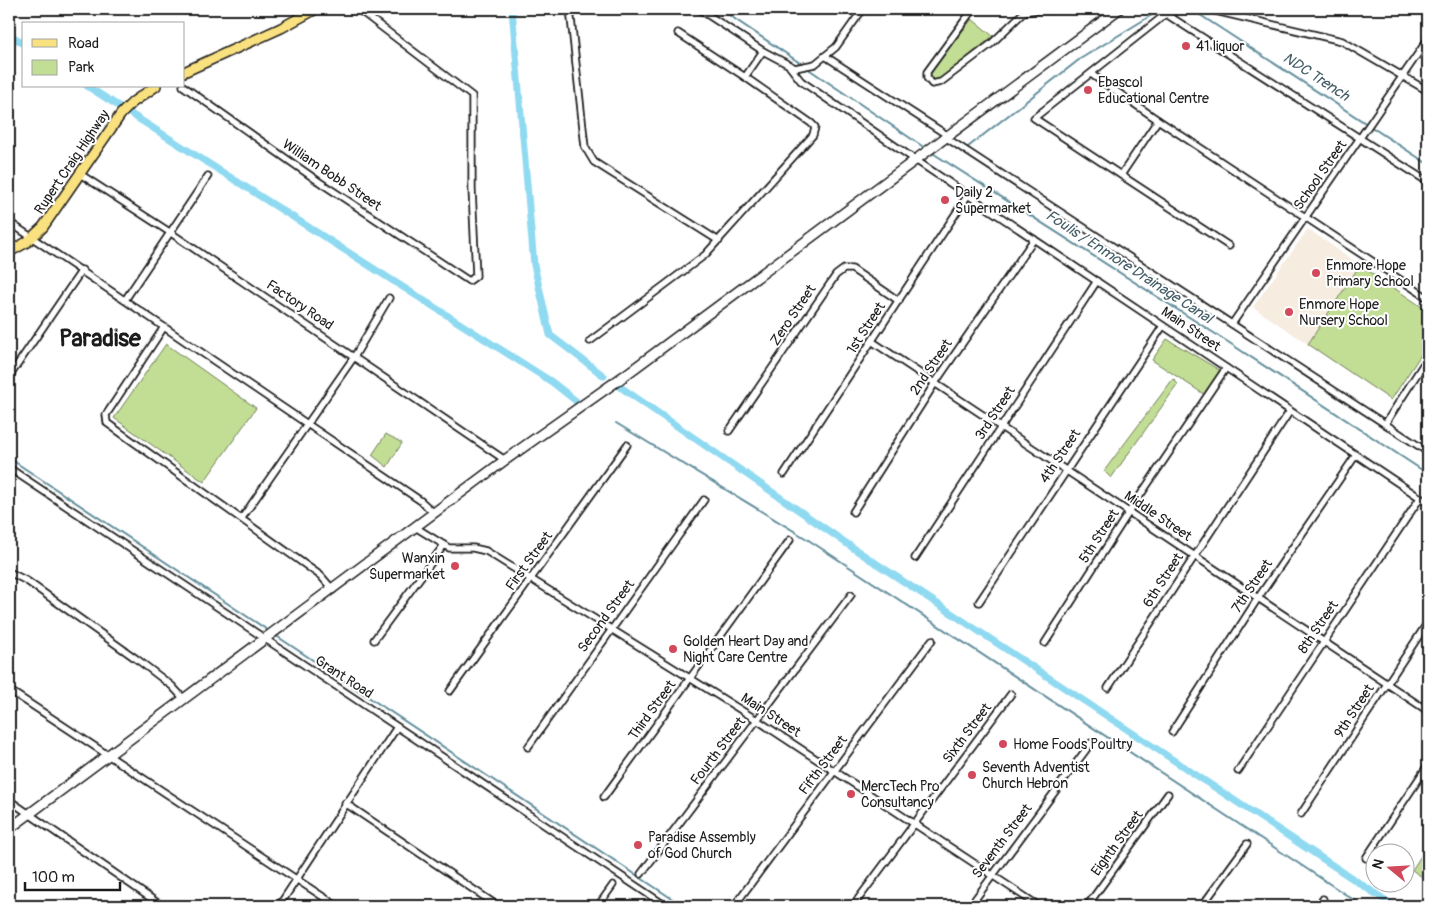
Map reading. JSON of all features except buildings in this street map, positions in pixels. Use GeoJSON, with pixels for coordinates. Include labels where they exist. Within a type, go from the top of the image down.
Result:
{"type":"FeatureCollection","features":[{"type":"Feature","properties":{"kind":"main road"},"geometry":{"type":"LineString","coordinates":[[185,72],[281,28],[316,9]]}},
{"type":"Feature","properties":{"kind":"main road"},"geometry":{"type":"LineString","coordinates":[[9,829],[265,640],[331,587],[414,527],[430,512],[615,383],[914,159],[998,100],[1119,9]]}},
{"type":"Feature","properties":{"kind":"main road","name":"Rupert Craig Highway"},"geometry":{"type":"LineString","coordinates":[[9,252],[19,248],[34,237],[52,216],[124,111],[153,88]]}},
{"type":"Feature","properties":{"kind":"street","name":"William Bobb Street"},"geometry":{"type":"LineString","coordinates":[[185,87],[318,181],[469,281],[476,276],[472,190],[472,96],[358,9]]}},
{"type":"Feature","properties":{"kind":"street"},"geometry":{"type":"LineString","coordinates":[[570,9],[585,146],[594,162],[719,241]]}},
{"type":"Feature","properties":{"kind":"street","name":"Main Street"},"geometry":{"type":"LineString","coordinates":[[700,9],[763,51],[792,67],[801,81],[914,159],[1428,503]]}},
{"type":"Feature","properties":{"kind":"street"},"geometry":{"type":"LineString","coordinates":[[792,67],[815,64],[836,47],[862,9]]}},
{"type":"Feature","properties":{"kind":"street"},"geometry":{"type":"LineString","coordinates":[[973,9],[927,72],[927,78],[932,84],[941,82],[991,44],[1022,10],[1082,9]]}},
{"type":"Feature","properties":{"kind":"street"},"geometry":{"type":"LineString","coordinates":[[1208,9],[1342,41],[1428,91]]}},
{"type":"Feature","properties":{"kind":"street"},"geometry":{"type":"LineString","coordinates":[[1229,246],[1034,118],[1091,74],[1163,12],[1428,182]]}},
{"type":"Feature","properties":{"kind":"street"},"geometry":{"type":"LineString","coordinates":[[590,341],[705,255],[813,135],[815,127],[745,77],[678,34]]}},
{"type":"Feature","properties":{"kind":"street","name":"School Street"},"geometry":{"type":"LineString","coordinates":[[1232,324],[1428,39]]}},
{"type":"Feature","properties":{"kind":"street"},"geometry":{"type":"LineString","coordinates":[[745,77],[763,51]]}},
{"type":"Feature","properties":{"kind":"street"},"geometry":{"type":"LineString","coordinates":[[825,56],[1428,452]]}},
{"type":"Feature","properties":{"kind":"street"},"geometry":{"type":"LineString","coordinates":[[1091,74],[1428,298]]}},
{"type":"Feature","properties":{"kind":"street"},"geometry":{"type":"LineString","coordinates":[[1121,174],[1158,120]]}},
{"type":"Feature","properties":{"kind":"street","name":"Factory Road"},"geometry":{"type":"LineString","coordinates":[[80,174],[171,233],[505,460]]}},
{"type":"Feature","properties":{"kind":"street"},"geometry":{"type":"LineString","coordinates":[[126,300],[208,176]]}},
{"type":"Feature","properties":{"kind":"street","name":"1st Street"},"geometry":{"type":"LineString","coordinates":[[784,474],[873,342],[968,195]]}},
{"type":"Feature","properties":{"kind":"street"},"geometry":{"type":"LineString","coordinates":[[9,222],[34,237],[421,502],[430,512]]}},
{"type":"Feature","properties":{"kind":"street","name":"2nd Street"},"geometry":{"type":"LineString","coordinates":[[853,512],[935,383],[1034,239]]}},
{"type":"Feature","properties":{"kind":"street","name":"Zero Street"},"geometry":{"type":"LineString","coordinates":[[729,431],[836,275],[844,269],[852,269],[899,301]]}},
{"type":"Feature","properties":{"kind":"street"},"geometry":{"type":"LineString","coordinates":[[9,377],[82,270]]}},
{"type":"Feature","properties":{"kind":"street","name":"3rd Street"},"geometry":{"type":"LineString","coordinates":[[914,558],[1096,281]]}},
{"type":"Feature","properties":{"kind":"street"},"geometry":{"type":"LineString","coordinates":[[242,518],[354,357],[389,298]]}},
{"type":"Feature","properties":{"kind":"street"},"geometry":{"type":"LineString","coordinates":[[164,326],[106,415],[107,423],[242,518],[321,576],[331,587]]}},
{"type":"Feature","properties":{"kind":"street","name":"4th Street"},"geometry":{"type":"LineString","coordinates":[[979,602],[1163,326]]}},
{"type":"Feature","properties":{"kind":"street","name":"Middle Street"},"geometry":{"type":"LineString","coordinates":[[873,342],[1428,711]]}},
{"type":"Feature","properties":{"kind":"street"},"geometry":{"type":"LineString","coordinates":[[1385,424],[1428,357]]}},
{"type":"Feature","properties":{"kind":"street","name":"5th Street"},"geometry":{"type":"LineString","coordinates":[[1046,643],[1129,512],[1226,368]]}},
{"type":"Feature","properties":{"kind":"street","name":"6th Street"},"geometry":{"type":"LineString","coordinates":[[1108,688],[1290,411]]}},
{"type":"Feature","properties":{"kind":"street","name":"First Street"},"geometry":{"type":"LineString","coordinates":[[450,691],[627,445]]}},
{"type":"Feature","properties":{"kind":"street","name":"7th Street"},"geometry":{"type":"LineString","coordinates":[[1172,732],[1258,598],[1356,455]]}},
{"type":"Feature","properties":{"kind":"street","name":"Grant Road"},"geometry":{"type":"LineString","coordinates":[[9,468],[666,906]]}},
{"type":"Feature","properties":{"kind":"street","name":"8th Street"},"geometry":{"type":"LineString","coordinates":[[1238,771],[1420,498]]}},
{"type":"Feature","properties":{"kind":"street","name":"Second Street"},"geometry":{"type":"LineString","coordinates":[[528,747],[704,500]]}},
{"type":"Feature","properties":{"kind":"street"},"geometry":{"type":"LineString","coordinates":[[374,640],[444,545],[414,527]]}},
{"type":"Feature","properties":{"kind":"street","name":"Third Street"},"geometry":{"type":"LineString","coordinates":[[604,797],[790,540]]}},
{"type":"Feature","properties":{"kind":"street","name":"Main Street"},"geometry":{"type":"LineString","coordinates":[[444,545],[449,548],[473,548],[486,551],[531,578],[835,770],[993,874],[1038,906]]}},
{"type":"Feature","properties":{"kind":"street"},"geometry":{"type":"LineString","coordinates":[[9,572],[27,582],[138,660],[172,686],[184,699]]}},
{"type":"Feature","properties":{"kind":"street","name":"Fourth Street"},"geometry":{"type":"LineString","coordinates":[[641,874],[851,595]]}},
{"type":"Feature","properties":{"kind":"street","name":"9th Street"},"geometry":{"type":"LineString","coordinates":[[1301,814],[1428,622]]}},
{"type":"Feature","properties":{"kind":"street","name":"Fifth Street"},"geometry":{"type":"LineString","coordinates":[[734,906],[932,640]]}},
{"type":"Feature","properties":{"kind":"street"},"geometry":{"type":"LineString","coordinates":[[9,690],[336,906]]}},
{"type":"Feature","properties":{"kind":"street","name":"Sixth Street"},"geometry":{"type":"LineString","coordinates":[[853,906],[1011,694]]}},
{"type":"Feature","properties":{"kind":"street"},"geometry":{"type":"LineString","coordinates":[[279,906],[397,727]]}},
{"type":"Feature","properties":{"kind":"street","name":"Seventh Street"},"geometry":{"type":"LineString","coordinates":[[970,906],[1091,743]]}},
{"type":"Feature","properties":{"kind":"street"},"geometry":{"type":"LineString","coordinates":[[1377,842],[1428,765]]}},
{"type":"Feature","properties":{"kind":"street","name":"Eighth Street"},"geometry":{"type":"LineString","coordinates":[[1086,906],[1168,794]]}},
{"type":"Feature","properties":{"kind":"street"},"geometry":{"type":"LineString","coordinates":[[9,800],[162,906]]}},
{"type":"Feature","properties":{"kind":"street"},"geometry":{"type":"LineString","coordinates":[[345,804],[498,906]]}},
{"type":"Feature","properties":{"kind":"street"},"geometry":{"type":"LineString","coordinates":[[1202,906],[1247,844]]}},
{"type":"Feature","properties":{"kind":"street"},"geometry":{"type":"LineString","coordinates":[[598,906],[613,885]]}},
{"type":"Feature","properties":{"kind":"street"},"geometry":{"type":"LineString","coordinates":[[1318,906],[1323,899]]}},
{"type":"Feature","properties":{"kind":"shaded area","name":"Enmore Hope Primary School"},"geometry":{"type":"Polygon","coordinates":[[[1308,229],[1360,265],[1308,344],[1253,307],[1308,229]]]}},
{"type":"Feature","properties":{"kind":"green space"},"geometry":{"type":"Polygon","coordinates":[[[972,19],[993,36],[939,80],[935,80],[930,76],[930,72],[972,19]]]}},
{"type":"Feature","properties":{"kind":"green space"},"geometry":{"type":"Polygon","coordinates":[[[1360,265],[1428,311],[1428,344],[1391,400],[1308,344],[1360,265]]]}},
{"type":"Feature","properties":{"kind":"green space"},"geometry":{"type":"Polygon","coordinates":[[[1167,339],[1221,371],[1205,395],[1152,360],[1167,339]]]}},
{"type":"Feature","properties":{"kind":"green space"},"geometry":{"type":"Polygon","coordinates":[[[166,344],[256,408],[204,482],[114,418],[166,344]]]}},
{"type":"Feature","properties":{"kind":"green space"},"geometry":{"type":"Polygon","coordinates":[[[1173,379],[1178,384],[1111,478],[1104,471],[1173,379]]]}},
{"type":"Feature","properties":{"kind":"green space"},"geometry":{"type":"Polygon","coordinates":[[[386,434],[402,443],[387,467],[372,455],[386,434]]]}},
{"type":"Feature","properties":{"kind":"green space"},"geometry":{"type":"Polygon","coordinates":[[[1428,845],[1428,881],[1414,871],[1414,867],[1428,845]]]}},
{"type":"Feature","properties":{"kind":"waterway"},"geometry":{"type":"LineString","coordinates":[[512,9],[534,265],[550,335],[604,376]]}},
{"type":"Feature","properties":{"kind":"waterway","name":"Foulis / Enmore Drainage Canal"},"geometry":{"type":"LineString","coordinates":[[720,9],[803,65]]}},
{"type":"Feature","properties":{"kind":"waterway","name":"NDC Trench"},"geometry":{"type":"LineString","coordinates":[[1191,9],[1428,164]]}},
{"type":"Feature","properties":{"kind":"waterway","name":"NDC Trench"},"geometry":{"type":"LineString","coordinates":[[968,147],[1080,59],[1160,10]]}},
{"type":"Feature","properties":{"kind":"waterway"},"geometry":{"type":"LineString","coordinates":[[9,34],[22,43]]}},
{"type":"Feature","properties":{"kind":"waterway","name":"Foulis / Enmore Drainage Canal"},"geometry":{"type":"LineString","coordinates":[[807,68],[925,148]]}},
{"type":"Feature","properties":{"kind":"waterway"},"geometry":{"type":"LineString","coordinates":[[90,88],[552,382],[576,401]]}},
{"type":"Feature","properties":{"kind":"waterway","name":"Foulis / Enmore Drainage Canal"},"geometry":{"type":"LineString","coordinates":[[931,152],[1228,342],[1428,474]]}},
{"type":"Feature","properties":{"kind":"waterway"},"geometry":{"type":"LineString","coordinates":[[619,386],[859,552],[1394,906]]}},
{"type":"Feature","properties":{"kind":"waterway"},"geometry":{"type":"LineString","coordinates":[[616,423],[807,539],[1363,906]]}},
{"type":"Feature","properties":{"kind":"waterway"},"geometry":{"type":"LineString","coordinates":[[9,458],[269,631]]}},
{"type":"Feature","properties":{"kind":"waterway"},"geometry":{"type":"LineString","coordinates":[[275,635],[683,906]]}},
{"type":"Feature","properties":{"kind":"place","name":"41 liquor"},"geometry":{"type":"Point","coordinates":[1186,46]}},
{"type":"Feature","properties":{"kind":"place","name":"Ebascol Educational Centre"},"geometry":{"type":"Point","coordinates":[1088,90]}},
{"type":"Feature","properties":{"kind":"place","name":"Daily 2 Supermarket"},"geometry":{"type":"Point","coordinates":[945,200]}},
{"type":"Feature","properties":{"kind":"place","name":"Enmore Hope Primary School"},"geometry":{"type":"Point","coordinates":[1316,273]}},
{"type":"Feature","properties":{"kind":"place","name":"Enmore Hope Nursery School"},"geometry":{"type":"Point","coordinates":[1289,312]}},
{"type":"Feature","properties":{"kind":"place","name":"Wanxin Supermarket"},"geometry":{"type":"Point","coordinates":[455,566]}},
{"type":"Feature","properties":{"kind":"place","name":"Golden Heart Day and Night Care Centre"},"geometry":{"type":"Point","coordinates":[673,649]}},
{"type":"Feature","properties":{"kind":"place","name":"Home Foods Poultry"},"geometry":{"type":"Point","coordinates":[1003,744]}},
{"type":"Feature","properties":{"kind":"place","name":"Seventh Adventist Church Hebron"},"geometry":{"type":"Point","coordinates":[972,775]}},
{"type":"Feature","properties":{"kind":"place","name":"MercTech Pro Consultancy"},"geometry":{"type":"Point","coordinates":[851,794]}},
{"type":"Feature","properties":{"kind":"place","name":"Paradise Assembly of God Church"},"geometry":{"type":"Point","coordinates":[638,845]}},
{"type":"Feature","properties":{"kind":"district","name":"Paradise"},"geometry":{"type":"Point","coordinates":[100,338]}}]}
